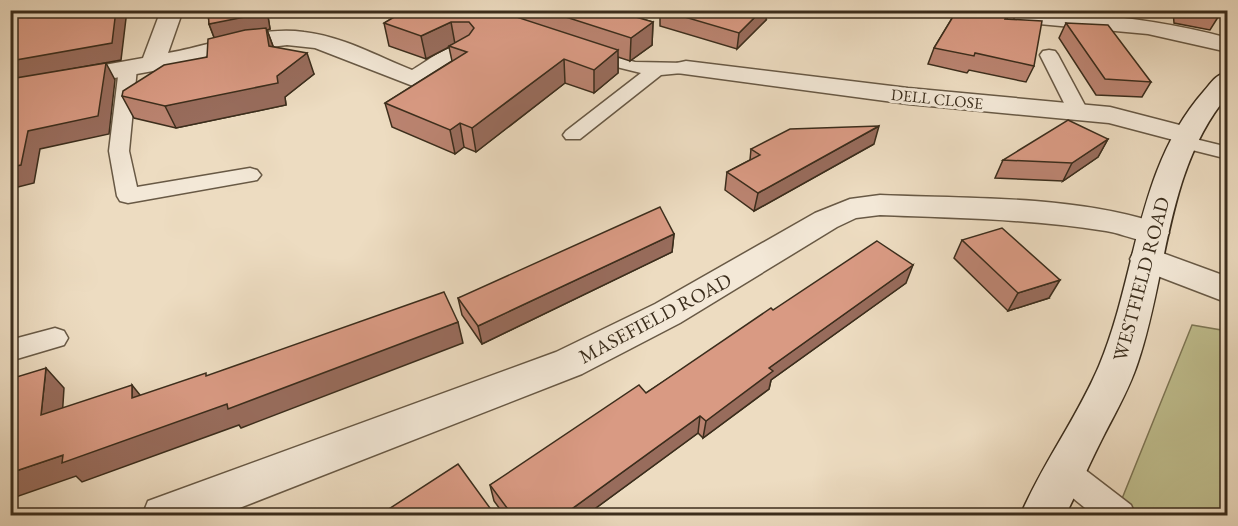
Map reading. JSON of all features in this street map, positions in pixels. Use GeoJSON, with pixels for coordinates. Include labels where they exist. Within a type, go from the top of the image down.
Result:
{"type":"FeatureCollection","features":[{"type":"Feature","properties":{"kind":"street"},"geometry":{"type":"LineString","coordinates":[[153,63],[172,10]]}},
{"type":"Feature","properties":{"kind":"street"},"geometry":{"type":"LineString","coordinates":[[1025,17],[1065,15],[1127,23],[1194,35],[1227,45]]}},
{"type":"Feature","properties":{"kind":"street"},"geometry":{"type":"LineString","coordinates":[[10,90],[187,57],[256,40],[277,38],[308,38],[413,79],[463,51]]}},
{"type":"Feature","properties":{"kind":"street","name":"DELL CLOSE"},"geometry":{"type":"LineString","coordinates":[[686,68],[977,103],[1078,111],[1146,123],[1184,138]]}},
{"type":"Feature","properties":{"kind":"street","name":"WESTFIELD ROAD"},"geometry":{"type":"LineString","coordinates":[[1042,516],[1119,364],[1132,325],[1149,246],[1184,138],[1227,79]]}},
{"type":"Feature","properties":{"kind":"street","name":"MASEFIELD ROAD"},"geometry":{"type":"LineString","coordinates":[[164,516],[570,363],[628,336],[692,301],[826,220],[850,209],[879,205],[1058,213],[1127,224],[1149,246],[1227,291]]}},
{"type":"Feature","properties":{"kind":"lane"},"geometry":{"type":"LineString","coordinates":[[565,47],[628,68],[656,70],[686,68]]}},
{"type":"Feature","properties":{"kind":"lane"},"geometry":{"type":"LineString","coordinates":[[1049,55],[1078,111]]}},
{"type":"Feature","properties":{"kind":"lane"},"geometry":{"type":"LineString","coordinates":[[128,68],[119,151],[128,196],[250,175]]}},
{"type":"Feature","properties":{"kind":"lane"},"geometry":{"type":"LineString","coordinates":[[573,135],[656,70]]}},
{"type":"Feature","properties":{"kind":"lane"},"geometry":{"type":"LineString","coordinates":[[1184,138],[1227,153]]}},
{"type":"Feature","properties":{"kind":"lane"},"geometry":{"type":"LineString","coordinates":[[10,351],[55,338]]}},
{"type":"Feature","properties":{"kind":"lane"},"geometry":{"type":"LineString","coordinates":[[1064,472],[1120,516]]}},
{"type":"Feature","properties":{"kind":"shaded area"},"geometry":{"type":"Polygon","coordinates":[[[1192,325],[1227,331],[1227,515],[1115,516],[1192,325]]]}},
{"type":"Feature","properties":{"kind":"building"},"geometry":{"type":"Polygon","coordinates":[[[10,10],[116,10],[112,43],[10,61],[10,10]]]}},
{"type":"Feature","properties":{"kind":"building"},"geometry":{"type":"Polygon","coordinates":[[[208,10],[264,10],[265,13],[209,24],[208,10]]]}},
{"type":"Feature","properties":{"kind":"building"},"geometry":{"type":"Polygon","coordinates":[[[406,10],[480,10],[481,14],[488,17],[501,12],[618,50],[594,70],[564,59],[472,128],[460,123],[450,130],[385,103],[467,52],[449,46],[469,35],[474,28],[469,22],[451,22],[421,36],[384,23],[406,10]]]}},
{"type":"Feature","properties":{"kind":"building"},"geometry":{"type":"Polygon","coordinates":[[[544,10],[612,10],[653,22],[631,38],[544,10]]]}},
{"type":"Feature","properties":{"kind":"building"},"geometry":{"type":"Polygon","coordinates":[[[661,10],[762,10],[739,33],[661,10]]]}},
{"type":"Feature","properties":{"kind":"building"},"geometry":{"type":"Polygon","coordinates":[[[957,10],[1009,10],[1005,19],[1042,21],[1034,66],[975,53],[974,56],[934,48],[957,10]]]}},
{"type":"Feature","properties":{"kind":"building"},"geometry":{"type":"Polygon","coordinates":[[[1199,10],[1219,10],[1220,14],[1199,10]]]}},
{"type":"Feature","properties":{"kind":"building"},"geometry":{"type":"Polygon","coordinates":[[[1066,23],[1108,25],[1151,82],[1105,79],[1066,23]]]}},
{"type":"Feature","properties":{"kind":"building"},"geometry":{"type":"Polygon","coordinates":[[[266,28],[269,46],[307,53],[277,76],[278,83],[165,106],[122,96],[123,91],[164,65],[207,57],[208,39],[245,30],[266,28]]]}},
{"type":"Feature","properties":{"kind":"building"},"geometry":{"type":"Polygon","coordinates":[[[106,63],[98,116],[28,131],[21,165],[10,167],[10,79],[106,63]]]}},
{"type":"Feature","properties":{"kind":"building"},"geometry":{"type":"Polygon","coordinates":[[[1068,120],[1108,139],[1072,163],[1003,160],[1068,120]]]}},
{"type":"Feature","properties":{"kind":"building"},"geometry":{"type":"Polygon","coordinates":[[[879,126],[758,193],[727,172],[760,155],[751,149],[790,129],[879,126]]]}},
{"type":"Feature","properties":{"kind":"building"},"geometry":{"type":"Polygon","coordinates":[[[660,207],[674,234],[478,326],[458,298],[660,207]]]}},
{"type":"Feature","properties":{"kind":"building"},"geometry":{"type":"Polygon","coordinates":[[[1002,228],[1060,280],[1018,293],[962,240],[1002,228]]]}},
{"type":"Feature","properties":{"kind":"building"},"geometry":{"type":"Polygon","coordinates":[[[877,241],[913,265],[769,368],[773,371],[706,421],[700,416],[562,516],[513,516],[490,485],[639,385],[646,393],[771,308],[773,310],[877,241]]]}},
{"type":"Feature","properties":{"kind":"building"},"geometry":{"type":"Polygon","coordinates":[[[444,292],[458,322],[228,409],[227,404],[62,463],[63,455],[10,473],[10,379],[46,368],[41,415],[132,385],[132,398],[206,373],[206,376],[444,292]]]}},
{"type":"Feature","properties":{"kind":"building"},"geometry":{"type":"Polygon","coordinates":[[[458,464],[494,516],[378,516],[458,464]]]}}]}
